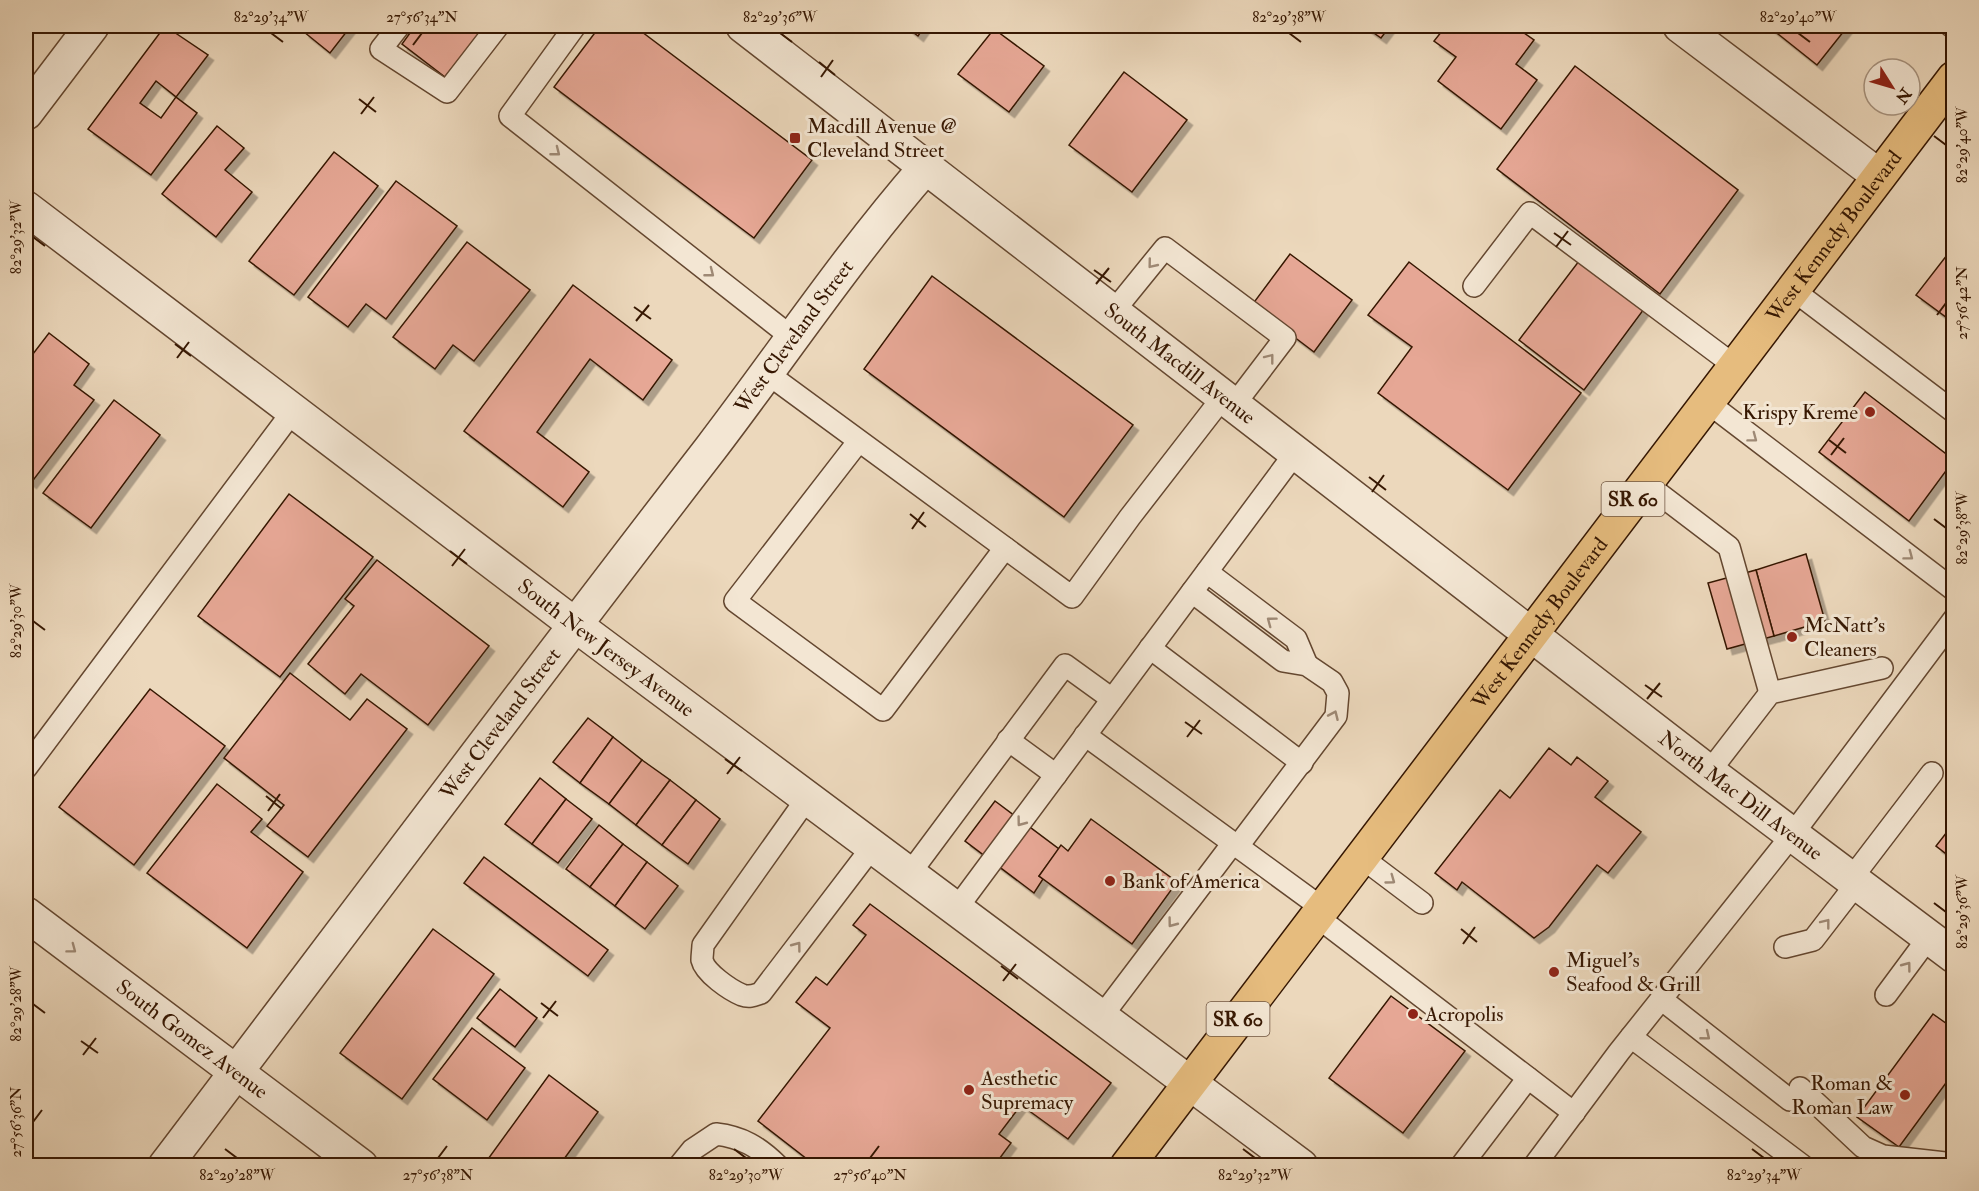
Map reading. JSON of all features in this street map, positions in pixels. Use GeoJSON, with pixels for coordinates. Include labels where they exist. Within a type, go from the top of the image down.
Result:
{"type":"FeatureCollection","features":[{"type":"Feature","properties":{"kind":"main road","name":"West Kennedy Boulevard"},"geometry":{"type":"LineString","coordinates":[[1127,1166],[1953,78]]}},
{"type":"Feature","properties":{"kind":"street"},"geometry":{"type":"LineString","coordinates":[[26,113],[92,26]]}},
{"type":"Feature","properties":{"kind":"street","name":"South Macdill Avenue"},"geometry":{"type":"LineString","coordinates":[[743,26],[1532,633]]}},
{"type":"Feature","properties":{"kind":"street"},"geometry":{"type":"LineString","coordinates":[[1680,26],[1880,176]]}},
{"type":"Feature","properties":{"kind":"street","name":"West Cleveland Street"},"geometry":{"type":"LineString","coordinates":[[165,1166],[574,624],[768,374],[891,207],[925,168]]}},
{"type":"Feature","properties":{"kind":"street","name":"South New Jersey Avenue"},"geometry":{"type":"LineString","coordinates":[[26,208],[574,624],[1191,1081],[1301,1166]]}},
{"type":"Feature","properties":{"kind":"street","name":"North Mac Dill Avenue"},"geometry":{"type":"LineString","coordinates":[[1532,633],[1709,772],[1941,947]]}},
{"type":"Feature","properties":{"kind":"street","name":"South Gomez Avenue"},"geometry":{"type":"LineString","coordinates":[[26,914],[361,1166]]}},
{"type":"Feature","properties":{"kind":"lane"},"geometry":{"type":"LineString","coordinates":[[399,26],[381,49],[447,92],[498,26]]}},
{"type":"Feature","properties":{"kind":"lane"},"geometry":{"type":"LineString","coordinates":[[575,26],[510,116],[794,339]]}},
{"type":"Feature","properties":{"kind":"lane"},"geometry":{"type":"LineString","coordinates":[[1474,286],[1530,213],[1735,366]]}},
{"type":"Feature","properties":{"kind":"lane"},"geometry":{"type":"LineString","coordinates":[[768,374],[1072,597],[1130,517],[1228,401],[1285,338],[1165,248],[1113,312]]}},
{"type":"Feature","properties":{"kind":"lane"},"geometry":{"type":"LineString","coordinates":[[1793,290],[1953,412]]}},
{"type":"Feature","properties":{"kind":"lane"},"geometry":{"type":"LineString","coordinates":[[1707,402],[1953,590]]}},
{"type":"Feature","properties":{"kind":"lane"},"geometry":{"type":"LineString","coordinates":[[26,768],[293,411]]}},
{"type":"Feature","properties":{"kind":"lane"},"geometry":{"type":"LineString","coordinates":[[858,442],[735,601],[883,710],[1005,548]]}},
{"type":"Feature","properties":{"kind":"lane"},"geometry":{"type":"LineString","coordinates":[[957,908],[1296,452]]}},
{"type":"Feature","properties":{"kind":"lane"},"geometry":{"type":"LineString","coordinates":[[1645,483],[1729,548],[1770,693]]}},
{"type":"Feature","properties":{"kind":"lane"},"geometry":{"type":"LineString","coordinates":[[1207,572],[1296,639],[1307,664]]}},
{"type":"Feature","properties":{"kind":"lane"},"geometry":{"type":"LineString","coordinates":[[1102,1016],[1235,844],[1302,763],[1336,716],[1339,705],[1338,693],[1332,682],[1307,664],[1282,661],[1192,591]]}},
{"type":"Feature","properties":{"kind":"lane"},"geometry":{"type":"LineString","coordinates":[[1534,1166],[1660,999],[1792,835],[1953,619]]}},
{"type":"Feature","properties":{"kind":"lane"},"geometry":{"type":"LineString","coordinates":[[1150,648],[1302,763]]}},
{"type":"Feature","properties":{"kind":"lane"},"geometry":{"type":"LineString","coordinates":[[910,873],[1065,665],[1112,699]]}},
{"type":"Feature","properties":{"kind":"lane"},"geometry":{"type":"LineString","coordinates":[[1709,772],[1770,693],[1882,668]]}},
{"type":"Feature","properties":{"kind":"lane"},"geometry":{"type":"LineString","coordinates":[[1085,735],[1235,844],[1574,1113]]}},
{"type":"Feature","properties":{"kind":"lane"},"geometry":{"type":"LineString","coordinates":[[1008,740],[1056,775]]}},
{"type":"Feature","properties":{"kind":"lane"},"geometry":{"type":"LineString","coordinates":[[1785,947],[1813,940],[1932,773]]}},
{"type":"Feature","properties":{"kind":"lane"},"geometry":{"type":"LineString","coordinates":[[807,797],[704,945],[702,959],[707,970],[742,995],[751,997],[762,993],[873,846]]}},
{"type":"Feature","properties":{"kind":"lane"},"geometry":{"type":"LineString","coordinates":[[1361,857],[1422,903]]}},
{"type":"Feature","properties":{"kind":"lane"},"geometry":{"type":"LineString","coordinates":[[1886,996],[1941,947]]}},
{"type":"Feature","properties":{"kind":"lane"},"geometry":{"type":"LineString","coordinates":[[1660,999],[1795,1094],[1863,1147],[1883,1156],[1953,1164]]}},
{"type":"Feature","properties":{"kind":"lane"},"geometry":{"type":"LineString","coordinates":[[1631,1037],[1803,1166]]}},
{"type":"Feature","properties":{"kind":"lane"},"geometry":{"type":"LineString","coordinates":[[1461,1166],[1528,1078]]}},
{"type":"Feature","properties":{"kind":"lane"},"geometry":{"type":"LineString","coordinates":[[679,1166],[692,1150],[716,1134],[738,1137],[761,1150],[778,1166]]}},
{"type":"Feature","properties":{"kind":"building"},"geometry":{"type":"Polygon","coordinates":[[[165,26],[208,55],[176,97],[197,113],[151,175],[88,129],[165,26]],[[156,81],[140,103],[161,118],[176,97],[156,81]]]}},
{"type":"Feature","properties":{"kind":"building"},"geometry":{"type":"Polygon","coordinates":[[[309,26],[351,26],[330,53],[304,32],[309,26]]]}},
{"type":"Feature","properties":{"kind":"building"},"geometry":{"type":"Polygon","coordinates":[[[415,26],[485,26],[445,77],[402,44],[415,26]]]}},
{"type":"Feature","properties":{"kind":"building"},"geometry":{"type":"Polygon","coordinates":[[[600,26],[634,26],[812,160],[754,238],[554,87],[600,26]]]}},
{"type":"Feature","properties":{"kind":"building"},"geometry":{"type":"Polygon","coordinates":[[[905,26],[925,26],[918,36],[905,26]]]}},
{"type":"Feature","properties":{"kind":"building"},"geometry":{"type":"Polygon","coordinates":[[[1364,26],[1390,26],[1381,38],[1364,26]]]}},
{"type":"Feature","properties":{"kind":"building"},"geometry":{"type":"Polygon","coordinates":[[[1446,26],[1514,26],[1534,40],[1516,64],[1537,80],[1501,129],[1438,81],[1456,57],[1434,41],[1446,26]]]}},
{"type":"Feature","properties":{"kind":"building"},"geometry":{"type":"Polygon","coordinates":[[[1768,26],[1848,26],[1817,65],[1768,26]]]}},
{"type":"Feature","properties":{"kind":"building"},"geometry":{"type":"Polygon","coordinates":[[[994,29],[1044,66],[1009,112],[958,74],[994,29]]]}},
{"type":"Feature","properties":{"kind":"building"},"geometry":{"type":"Polygon","coordinates":[[[1575,66],[1738,190],[1660,294],[1497,169],[1575,66]]]}},
{"type":"Feature","properties":{"kind":"building"},"geometry":{"type":"Polygon","coordinates":[[[1124,72],[1187,120],[1132,192],[1069,145],[1124,72]]]}},
{"type":"Feature","properties":{"kind":"building"},"geometry":{"type":"Polygon","coordinates":[[[217,126],[244,148],[225,170],[252,192],[216,237],[162,194],[217,126]]]}},
{"type":"Feature","properties":{"kind":"building"},"geometry":{"type":"Polygon","coordinates":[[[334,152],[378,186],[294,295],[249,261],[334,152]]]}},
{"type":"Feature","properties":{"kind":"building"},"geometry":{"type":"Polygon","coordinates":[[[396,181],[457,226],[386,319],[366,304],[348,327],[308,297],[396,181]]]}},
{"type":"Feature","properties":{"kind":"building"},"geometry":{"type":"Polygon","coordinates":[[[467,242],[530,290],[474,361],[453,345],[435,369],[393,337],[467,242]]]}},
{"type":"Feature","properties":{"kind":"building"},"geometry":{"type":"Polygon","coordinates":[[[1954,246],[1954,323],[1916,295],[1954,246]]]}},
{"type":"Feature","properties":{"kind":"building"},"geometry":{"type":"Polygon","coordinates":[[[1290,254],[1352,300],[1314,352],[1252,305],[1290,254]]]}},
{"type":"Feature","properties":{"kind":"building"},"geometry":{"type":"Polygon","coordinates":[[[1579,261],[1644,309],[1584,390],[1519,340],[1579,261]]]}},
{"type":"Feature","properties":{"kind":"building"},"geometry":{"type":"Polygon","coordinates":[[[1409,262],[1581,393],[1508,490],[1378,393],[1412,347],[1368,315],[1409,262]]]}},
{"type":"Feature","properties":{"kind":"building"},"geometry":{"type":"Polygon","coordinates":[[[932,276],[1133,425],[1064,517],[864,369],[932,276]]]}},
{"type":"Feature","properties":{"kind":"building"},"geometry":{"type":"Polygon","coordinates":[[[573,285],[672,360],[643,400],[590,359],[537,432],[589,472],[563,507],[464,431],[573,285]]]}},
{"type":"Feature","properties":{"kind":"building"},"geometry":{"type":"Polygon","coordinates":[[[49,333],[89,364],[74,385],[94,400],[31,483],[26,479],[26,363],[49,333]]]}},
{"type":"Feature","properties":{"kind":"building"},"geometry":{"type":"Polygon","coordinates":[[[1865,392],[1954,460],[1909,521],[1819,452],[1865,392]]]}},
{"type":"Feature","properties":{"kind":"building"},"geometry":{"type":"Polygon","coordinates":[[[114,400],[160,435],[91,528],[43,493],[114,400]]]}},
{"type":"Feature","properties":{"kind":"building"},"geometry":{"type":"Polygon","coordinates":[[[289,494],[373,557],[280,677],[198,616],[289,494]]]}},
{"type":"Feature","properties":{"kind":"building"},"geometry":{"type":"Polygon","coordinates":[[[1806,554],[1825,621],[1774,636],[1756,570],[1806,554]]]}},
{"type":"Feature","properties":{"kind":"building"},"geometry":{"type":"Polygon","coordinates":[[[377,560],[489,646],[428,725],[361,674],[345,694],[308,664],[354,606],[345,599],[377,560]]]}},
{"type":"Feature","properties":{"kind":"building"},"geometry":{"type":"Polygon","coordinates":[[[1756,570],[1774,636],[1727,649],[1708,583],[1756,570]]]}},
{"type":"Feature","properties":{"kind":"building"},"geometry":{"type":"Polygon","coordinates":[[[290,673],[350,720],[367,699],[407,729],[308,857],[267,826],[284,805],[224,758],[290,673]]]}},
{"type":"Feature","properties":{"kind":"building"},"geometry":{"type":"Polygon","coordinates":[[[150,689],[225,746],[134,865],[59,807],[150,689]]]}},
{"type":"Feature","properties":{"kind":"building"},"geometry":{"type":"Polygon","coordinates":[[[588,718],[613,737],[580,783],[553,762],[588,718]]]}},
{"type":"Feature","properties":{"kind":"building"},"geometry":{"type":"Polygon","coordinates":[[[613,737],[642,760],[609,804],[580,783],[613,737]]]}},
{"type":"Feature","properties":{"kind":"building"},"geometry":{"type":"Polygon","coordinates":[[[1549,748],[1571,765],[1577,757],[1608,781],[1595,797],[1641,832],[1608,873],[1597,865],[1549,927],[1534,938],[1462,882],[1457,890],[1435,873],[1500,790],[1510,798],[1549,748]]]}},
{"type":"Feature","properties":{"kind":"building"},"geometry":{"type":"Polygon","coordinates":[[[642,760],[670,780],[636,825],[609,804],[642,760]]]}},
{"type":"Feature","properties":{"kind":"building"},"geometry":{"type":"Polygon","coordinates":[[[540,778],[566,799],[532,844],[505,824],[540,778]]]}},
{"type":"Feature","properties":{"kind":"building"},"geometry":{"type":"Polygon","coordinates":[[[670,780],[696,800],[662,845],[636,825],[670,780]]]}},
{"type":"Feature","properties":{"kind":"building"},"geometry":{"type":"Polygon","coordinates":[[[217,784],[262,819],[251,832],[303,872],[247,948],[147,873],[217,784]]]}},
{"type":"Feature","properties":{"kind":"building"},"geometry":{"type":"Polygon","coordinates":[[[566,799],[592,819],[558,863],[532,844],[566,799]]]}},
{"type":"Feature","properties":{"kind":"building"},"geometry":{"type":"Polygon","coordinates":[[[696,800],[720,819],[688,864],[662,845],[696,800]]]}},
{"type":"Feature","properties":{"kind":"building"},"geometry":{"type":"Polygon","coordinates":[[[995,801],[1059,849],[1039,876],[1043,879],[1034,893],[965,841],[995,801]]]}},
{"type":"Feature","properties":{"kind":"building","name":"Bank of America"},"geometry":{"type":"Polygon","coordinates":[[[1091,819],[1177,882],[1132,944],[1039,876],[1061,845],[1068,851],[1091,819]]]}},
{"type":"Feature","properties":{"kind":"building"},"geometry":{"type":"Polygon","coordinates":[[[1954,823],[1954,860],[1936,846],[1954,823]]]}},
{"type":"Feature","properties":{"kind":"building"},"geometry":{"type":"Polygon","coordinates":[[[599,825],[623,844],[590,887],[566,869],[599,825]]]}},
{"type":"Feature","properties":{"kind":"building"},"geometry":{"type":"Polygon","coordinates":[[[623,844],[647,862],[615,906],[590,887],[623,844]]]}},
{"type":"Feature","properties":{"kind":"building"},"geometry":{"type":"Polygon","coordinates":[[[484,857],[608,950],[588,976],[464,883],[484,857]]]}},
{"type":"Feature","properties":{"kind":"building"},"geometry":{"type":"Polygon","coordinates":[[[647,862],[678,886],[645,929],[615,906],[647,862]]]}},
{"type":"Feature","properties":{"kind":"building"},"geometry":{"type":"Polygon","coordinates":[[[870,904],[1111,1083],[1068,1139],[1021,1105],[999,1134],[1011,1143],[994,1166],[816,1166],[758,1121],[830,1028],[796,1002],[816,977],[827,985],[866,935],[853,925],[870,904]]]}},
{"type":"Feature","properties":{"kind":"building"},"geometry":{"type":"Polygon","coordinates":[[[433,929],[494,974],[402,1099],[340,1053],[433,929]]]}},
{"type":"Feature","properties":{"kind":"building"},"geometry":{"type":"Polygon","coordinates":[[[500,989],[537,1018],[515,1047],[477,1018],[500,989]]]}},
{"type":"Feature","properties":{"kind":"building"},"geometry":{"type":"Polygon","coordinates":[[[1391,996],[1465,1051],[1403,1133],[1329,1078],[1391,996]]]}},
{"type":"Feature","properties":{"kind":"building","name":"Roman & Roman Law"},"geometry":{"type":"Polygon","coordinates":[[[1933,1014],[1954,1029],[1954,1072],[1899,1147],[1857,1117],[1933,1014]]]}},
{"type":"Feature","properties":{"kind":"building"},"geometry":{"type":"Polygon","coordinates":[[[472,1028],[525,1068],[487,1120],[433,1079],[472,1028]]]}},
{"type":"Feature","properties":{"kind":"building"},"geometry":{"type":"Polygon","coordinates":[[[549,1075],[598,1112],[559,1166],[483,1166],[549,1075]]]}},
{"type":"Feature","properties":{"kind":"building"},"geometry":{"type":"Polygon","coordinates":[[[737,1159],[746,1166],[732,1166],[737,1159]]]}},
{"type":"Feature","properties":{"kind":"place","name":"Macdill Avenue @ Cleveland Street"},"geometry":{"type":"Point","coordinates":[795,138]}},
{"type":"Feature","properties":{"kind":"place","name":"Krispy Kreme"},"geometry":{"type":"Point","coordinates":[1870,412]}},
{"type":"Feature","properties":{"kind":"place","name":"McNatt's Cleaners"},"geometry":{"type":"Point","coordinates":[1792,637]}},
{"type":"Feature","properties":{"kind":"place","name":"Bank of America"},"geometry":{"type":"Point","coordinates":[1110,881]}},
{"type":"Feature","properties":{"kind":"place","name":"Miguel's Seafood & Grill"},"geometry":{"type":"Point","coordinates":[1554,972]}},
{"type":"Feature","properties":{"kind":"place","name":"Acropolis"},"geometry":{"type":"Point","coordinates":[1413,1014]}},
{"type":"Feature","properties":{"kind":"place","name":"Aesthetic Supremacy"},"geometry":{"type":"Point","coordinates":[969,1090]}},
{"type":"Feature","properties":{"kind":"place","name":"Roman & Roman Law"},"geometry":{"type":"Point","coordinates":[1905,1095]}}]}
